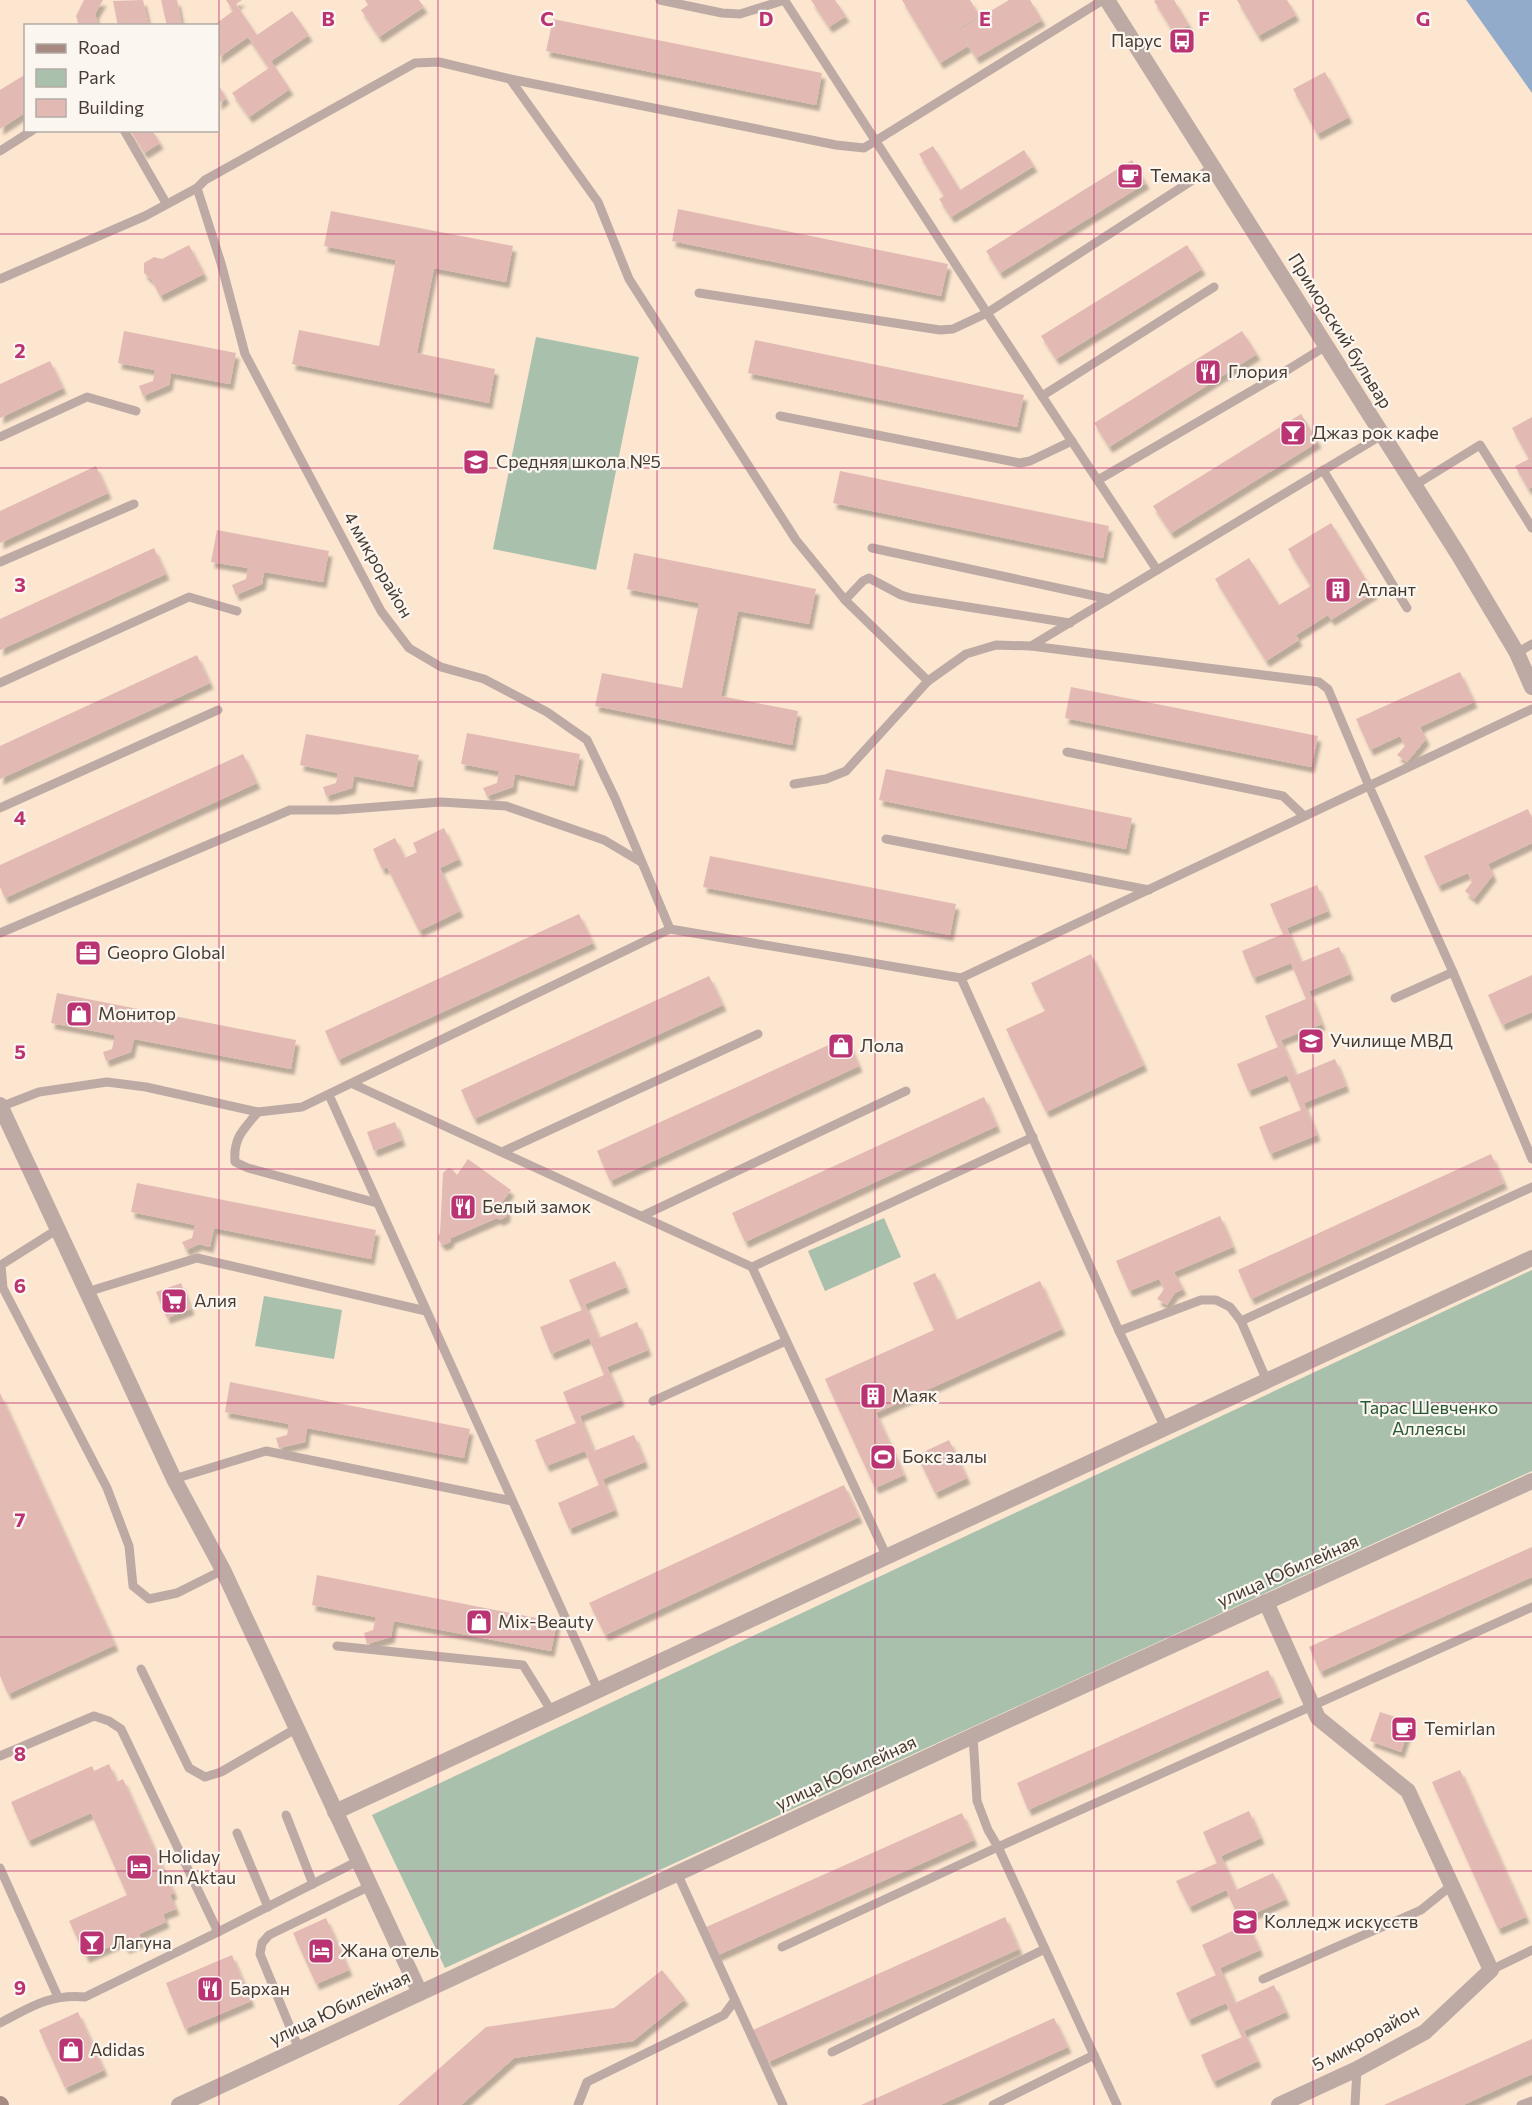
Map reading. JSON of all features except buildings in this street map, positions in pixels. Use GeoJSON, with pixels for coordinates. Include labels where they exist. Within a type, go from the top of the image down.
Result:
{"type":"FeatureCollection","features":[{"type":"Feature","properties":{"kind":"street","name":"Приморский бульвар"},"geometry":{"type":"LineString","coordinates":[[1105,0],[1458,554],[1517,653],[1532,687]]}},
{"type":"Feature","properties":{"kind":"street"},"geometry":{"type":"LineString","coordinates":[[0,1107],[174,1479],[223,1570],[420,1993]]}},
{"type":"Feature","properties":{"kind":"street"},"geometry":{"type":"LineString","coordinates":[[335,1812],[1532,1258]]}},
{"type":"Feature","properties":{"kind":"street","name":"улица Юбилейная"},"geometry":{"type":"LineString","coordinates":[[179,2105],[973,1736],[1532,1481]]}},
{"type":"Feature","properties":{"kind":"street"},"geometry":{"type":"LineString","coordinates":[[1266,1602],[1318,1718],[1408,1791],[1491,1970]]}},
{"type":"Feature","properties":{"kind":"street","name":"5 микрорайон"},"geometry":{"type":"LineString","coordinates":[[1279,2105],[1358,2069],[1425,2031],[1491,1970]]}},
{"type":"Feature","properties":{"kind":"lane"},"geometry":{"type":"LineString","coordinates":[[660,0],[740,14],[785,0],[987,313],[1157,570]]}},
{"type":"Feature","properties":{"kind":"lane"},"geometry":{"type":"LineString","coordinates":[[0,279],[146,216],[197,188],[205,180],[415,63],[439,62],[510,79],[837,145],[864,148],[1105,0]]}},
{"type":"Feature","properties":{"kind":"lane"},"geometry":{"type":"LineString","coordinates":[[510,79],[598,202],[629,279],[796,540],[845,600],[928,681]]}},
{"type":"Feature","properties":{"kind":"lane"},"geometry":{"type":"LineString","coordinates":[[0,151],[30,132]]}},
{"type":"Feature","properties":{"kind":"lane"},"geometry":{"type":"LineString","coordinates":[[125,132],[166,203]]}},
{"type":"Feature","properties":{"kind":"lane"},"geometry":{"type":"LineString","coordinates":[[699,293],[940,330],[952,329],[987,313],[1213,168]]}},
{"type":"Feature","properties":{"kind":"lane","name":"4 микрорайон"},"geometry":{"type":"LineString","coordinates":[[197,188],[221,263],[244,354],[381,611],[409,648],[441,667],[484,679],[547,712],[586,740],[615,798],[670,929]]}},
{"type":"Feature","properties":{"kind":"lane"},"geometry":{"type":"LineString","coordinates":[[1042,396],[1214,287]]}},
{"type":"Feature","properties":{"kind":"lane"},"geometry":{"type":"LineString","coordinates":[[1098,480],[1326,346]]}},
{"type":"Feature","properties":{"kind":"lane"},"geometry":{"type":"LineString","coordinates":[[0,437],[87,397],[136,411]]}},
{"type":"Feature","properties":{"kind":"lane"},"geometry":{"type":"LineString","coordinates":[[780,416],[1020,463],[1030,461],[1072,441]]}},
{"type":"Feature","properties":{"kind":"lane"},"geometry":{"type":"LineString","coordinates":[[1030,646],[1382,435]]}},
{"type":"Feature","properties":{"kind":"lane"},"geometry":{"type":"LineString","coordinates":[[1415,485],[1480,445],[1532,528]]}},
{"type":"Feature","properties":{"kind":"lane"},"geometry":{"type":"LineString","coordinates":[[1323,470],[1407,608]]}},
{"type":"Feature","properties":{"kind":"lane"},"geometry":{"type":"LineString","coordinates":[[0,562],[134,504]]}},
{"type":"Feature","properties":{"kind":"lane"},"geometry":{"type":"LineString","coordinates":[[872,548],[1109,599]]}},
{"type":"Feature","properties":{"kind":"lane"},"geometry":{"type":"LineString","coordinates":[[845,600],[863,581],[869,578],[901,596],[1070,623]]}},
{"type":"Feature","properties":{"kind":"lane"},"geometry":{"type":"LineString","coordinates":[[0,684],[189,597],[237,611]]}},
{"type":"Feature","properties":{"kind":"lane"},"geometry":{"type":"LineString","coordinates":[[1517,653],[1532,644]]}},
{"type":"Feature","properties":{"kind":"lane"},"geometry":{"type":"LineString","coordinates":[[794,784],[826,779],[846,771],[928,681],[966,654],[996,645],[1030,646],[1319,682],[1328,689],[1532,1158]]}},
{"type":"Feature","properties":{"kind":"lane"},"geometry":{"type":"LineString","coordinates":[[0,1107],[39,1092],[107,1082],[146,1087],[258,1112],[302,1107],[670,929],[961,978],[1532,709]]}},
{"type":"Feature","properties":{"kind":"lane"},"geometry":{"type":"LineString","coordinates":[[0,808],[218,711]]}},
{"type":"Feature","properties":{"kind":"lane"},"geometry":{"type":"LineString","coordinates":[[1067,752],[1283,796],[1304,816]]}},
{"type":"Feature","properties":{"kind":"lane"},"geometry":{"type":"LineString","coordinates":[[0,933],[290,810],[338,810],[441,802],[506,807],[604,840],[641,862]]}},
{"type":"Feature","properties":{"kind":"lane"},"geometry":{"type":"LineString","coordinates":[[886,839],[1149,890]]}},
{"type":"Feature","properties":{"kind":"lane"},"geometry":{"type":"LineString","coordinates":[[1395,998],[1453,972]]}},
{"type":"Feature","properties":{"kind":"lane"},"geometry":{"type":"LineString","coordinates":[[961,978],[1119,1331],[1165,1428]]}},
{"type":"Feature","properties":{"kind":"lane"},"geometry":{"type":"LineString","coordinates":[[502,1152],[758,1034]]}},
{"type":"Feature","properties":{"kind":"lane"},"geometry":{"type":"LineString","coordinates":[[352,1084],[752,1267],[887,1557]]}},
{"type":"Feature","properties":{"kind":"lane"},"geometry":{"type":"LineString","coordinates":[[642,1216],[906,1091]]}},
{"type":"Feature","properties":{"kind":"lane"},"geometry":{"type":"LineString","coordinates":[[329,1095],[598,1690]]}},
{"type":"Feature","properties":{"kind":"lane"},"geometry":{"type":"LineString","coordinates":[[258,1112],[237,1137],[235,1162],[248,1168],[377,1203]]}},
{"type":"Feature","properties":{"kind":"lane"},"geometry":{"type":"LineString","coordinates":[[752,1267],[1033,1137]]}},
{"type":"Feature","properties":{"kind":"lane"},"geometry":{"type":"LineString","coordinates":[[1241,1321],[1532,1187]]}},
{"type":"Feature","properties":{"kind":"lane"},"geometry":{"type":"LineString","coordinates":[[58,1229],[1,1265],[3,1288],[107,1488],[129,1546],[133,1586],[149,1599],[177,1593],[223,1570]]}},
{"type":"Feature","properties":{"kind":"lane"},"geometry":{"type":"LineString","coordinates":[[87,1292],[197,1258],[426,1311]]}},
{"type":"Feature","properties":{"kind":"lane"},"geometry":{"type":"LineString","coordinates":[[1119,1331],[1201,1300],[1216,1300],[1230,1307],[1241,1321],[1267,1381]]}},
{"type":"Feature","properties":{"kind":"lane"},"geometry":{"type":"LineString","coordinates":[[653,1401],[786,1341]]}},
{"type":"Feature","properties":{"kind":"lane"},"geometry":{"type":"LineString","coordinates":[[174,1479],[266,1451],[512,1501]]}},
{"type":"Feature","properties":{"kind":"lane"},"geometry":{"type":"LineString","coordinates":[[782,1947],[998,1847],[1532,1607]]}},
{"type":"Feature","properties":{"kind":"lane"},"geometry":{"type":"LineString","coordinates":[[336,1646],[523,1665],[552,1712]]}},
{"type":"Feature","properties":{"kind":"lane"},"geometry":{"type":"LineString","coordinates":[[141,1669],[189,1767],[205,1777],[221,1772],[297,1728]]}},
{"type":"Feature","properties":{"kind":"lane"},"geometry":{"type":"LineString","coordinates":[[0,1756],[94,1716],[109,1721],[121,1729],[218,1932]]}},
{"type":"Feature","properties":{"kind":"lane"},"geometry":{"type":"LineString","coordinates":[[973,1736],[977,1801],[988,1830],[998,1847],[1117,2105]]}},
{"type":"Feature","properties":{"kind":"lane"},"geometry":{"type":"LineString","coordinates":[[286,1815],[313,1884]]}},
{"type":"Feature","properties":{"kind":"lane"},"geometry":{"type":"LineString","coordinates":[[237,1833],[268,1907]]}},
{"type":"Feature","properties":{"kind":"lane"},"geometry":{"type":"LineString","coordinates":[[0,2023],[48,1999],[69,1996],[85,1997],[358,1861]]}},
{"type":"Feature","properties":{"kind":"lane"},"geometry":{"type":"LineString","coordinates":[[0,1868],[58,1998]]}},
{"type":"Feature","properties":{"kind":"lane"},"geometry":{"type":"LineString","coordinates":[[677,1874],[783,2105]]}},
{"type":"Feature","properties":{"kind":"lane"},"geometry":{"type":"LineString","coordinates":[[299,2049],[260,1954],[262,1943],[269,1935],[370,1886]]}},
{"type":"Feature","properties":{"kind":"lane"},"geometry":{"type":"LineString","coordinates":[[1263,1979],[1421,1910],[1452,1886]]}},
{"type":"Feature","properties":{"kind":"lane"},"geometry":{"type":"LineString","coordinates":[[832,2052],[1045,1949]]}},
{"type":"Feature","properties":{"kind":"lane"},"geometry":{"type":"LineString","coordinates":[[1491,1970],[1532,1950]]}},
{"type":"Feature","properties":{"kind":"lane"},"geometry":{"type":"LineString","coordinates":[[578,2105],[587,2082],[724,2015],[735,2000]]}},
{"type":"Feature","properties":{"kind":"lane"},"geometry":{"type":"LineString","coordinates":[[993,2105],[1094,2055]]}},
{"type":"Feature","properties":{"kind":"lane"},"geometry":{"type":"LineString","coordinates":[[1355,2105],[1358,2069]]}},
{"type":"Feature","properties":{"kind":"lane"},"geometry":{"type":"LineString","coordinates":[[1521,2105],[1532,2101]]}},
{"type":"Feature","properties":{"kind":"green space"},"geometry":{"type":"Polygon","coordinates":[[[536,337],[639,357],[596,570],[493,549],[536,337]]]}},
{"type":"Feature","properties":{"kind":"green space"},"geometry":{"type":"Polygon","coordinates":[[[884,1218],[901,1257],[825,1291],[808,1251],[884,1218]]]}},
{"type":"Feature","properties":{"kind":"green space","name":"Тарас Шевченко Аллеясы"},"geometry":{"type":"Polygon","coordinates":[[[1532,1270],[1532,1471],[445,1968],[372,1815],[1532,1270]]]}},
{"type":"Feature","properties":{"kind":"green space"},"geometry":{"type":"Polygon","coordinates":[[[264,1296],[342,1310],[334,1359],[255,1346],[264,1296]]]}},
{"type":"Feature","properties":{"kind":"water"},"geometry":{"type":"Polygon","coordinates":[[[1466,0],[1532,0],[1532,93],[1466,0]]]}},
{"type":"Feature","properties":{"kind":"place","name":"Парус"},"geometry":{"type":"Point","coordinates":[1182,41]}},
{"type":"Feature","properties":{"kind":"place","name":"Темака"},"geometry":{"type":"Point","coordinates":[1130,176]}},
{"type":"Feature","properties":{"kind":"place","name":"Глория"},"geometry":{"type":"Point","coordinates":[1208,372]}},
{"type":"Feature","properties":{"kind":"place","name":"Джаз рок кафе"},"geometry":{"type":"Point","coordinates":[1293,433]}},
{"type":"Feature","properties":{"kind":"place","name":"Средняя школа №5"},"geometry":{"type":"Point","coordinates":[476,462]}},
{"type":"Feature","properties":{"kind":"place","name":"Атлант"},"geometry":{"type":"Point","coordinates":[1338,590]}},
{"type":"Feature","properties":{"kind":"place","name":"Geopro Global"},"geometry":{"type":"Point","coordinates":[88,953]}},
{"type":"Feature","properties":{"kind":"place","name":"Монитор"},"geometry":{"type":"Point","coordinates":[79,1014]}},
{"type":"Feature","properties":{"kind":"place","name":"Училище МВД"},"geometry":{"type":"Point","coordinates":[1311,1041]}},
{"type":"Feature","properties":{"kind":"place","name":"Лола"},"geometry":{"type":"Point","coordinates":[841,1046]}},
{"type":"Feature","properties":{"kind":"place","name":"Белый замок"},"geometry":{"type":"Point","coordinates":[463,1207]}},
{"type":"Feature","properties":{"kind":"place","name":"Алия"},"geometry":{"type":"Point","coordinates":[174,1301]}},
{"type":"Feature","properties":{"kind":"place","name":"Маяк"},"geometry":{"type":"Point","coordinates":[873,1396]}},
{"type":"Feature","properties":{"kind":"place","name":"Бокс залы"},"geometry":{"type":"Point","coordinates":[883,1457]}},
{"type":"Feature","properties":{"kind":"place","name":"Mix-Beauty"},"geometry":{"type":"Point","coordinates":[479,1622]}},
{"type":"Feature","properties":{"kind":"place","name":"Temirlan"},"geometry":{"type":"Point","coordinates":[1404,1729]}},
{"type":"Feature","properties":{"kind":"place","name":"Holiday Inn Aktau"},"geometry":{"type":"Point","coordinates":[139,1867]}},
{"type":"Feature","properties":{"kind":"place","name":"Колледж искусств"},"geometry":{"type":"Point","coordinates":[1245,1922]}},
{"type":"Feature","properties":{"kind":"place","name":"Лагуна"},"geometry":{"type":"Point","coordinates":[92,1943]}},
{"type":"Feature","properties":{"kind":"place","name":"Жана отель"},"geometry":{"type":"Point","coordinates":[321,1951]}},
{"type":"Feature","properties":{"kind":"place","name":"Бархан"},"geometry":{"type":"Point","coordinates":[210,1989]}},
{"type":"Feature","properties":{"kind":"place","name":"Adidas"},"geometry":{"type":"Point","coordinates":[71,2050]}}]}
